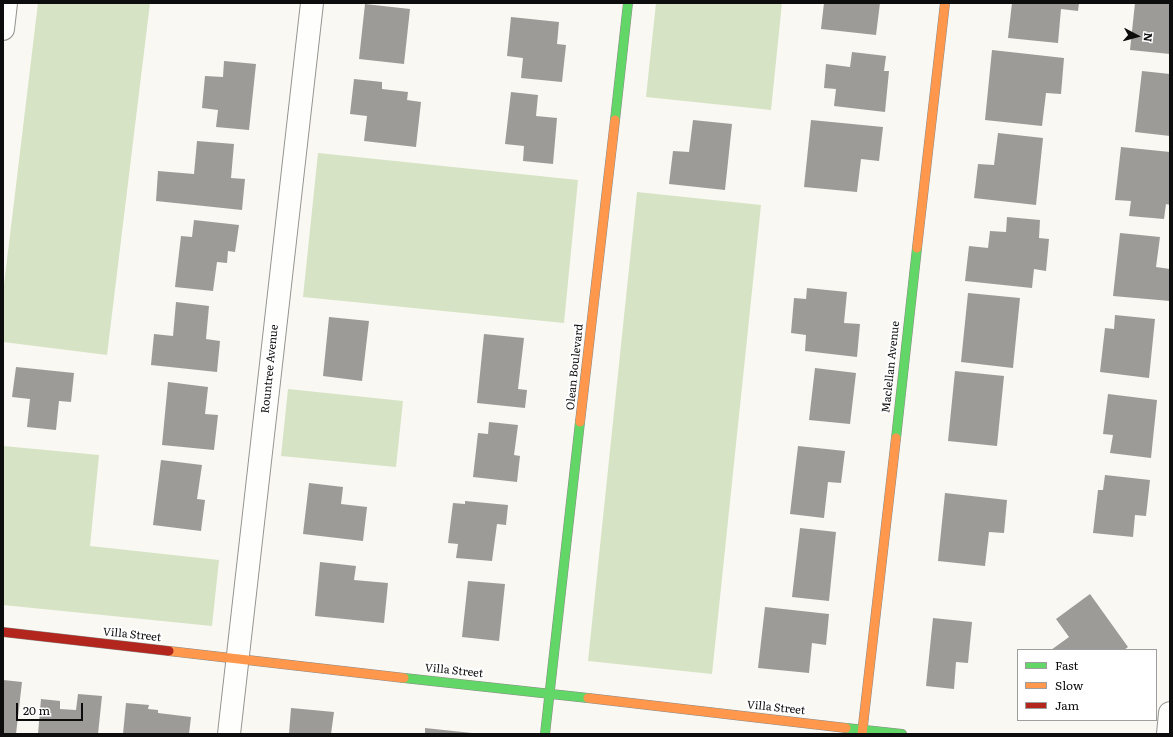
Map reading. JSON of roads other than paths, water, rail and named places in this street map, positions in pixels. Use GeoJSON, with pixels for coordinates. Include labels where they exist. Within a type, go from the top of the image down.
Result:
{"type":"FeatureCollection","features":[{"type":"Feature","properties":{"kind":"street"},"geometry":{"type":"LineString","coordinates":[[3,29],[6,3]]}},
{"type":"Feature","properties":{"kind":"street","name":"Rountree Avenue"},"geometry":{"type":"LineString","coordinates":[[229,734],[312,3]]}},
{"type":"Feature","properties":{"kind":"street","name":"Olean Boulevard"},"geometry":{"type":"LineString","coordinates":[[545,734],[628,3]]}},
{"type":"Feature","properties":{"kind":"street","name":"Maclellan Avenue"},"geometry":{"type":"LineString","coordinates":[[862,732],[945,3]]}},
{"type":"Feature","properties":{"kind":"street","name":"Villa Street"},"geometry":{"type":"LineString","coordinates":[[3,632],[550,694],[862,732],[902,734]]}},
{"type":"Feature","properties":{"kind":"street"},"geometry":{"type":"LineString","coordinates":[[1168,734],[1170,713]]}}]}
